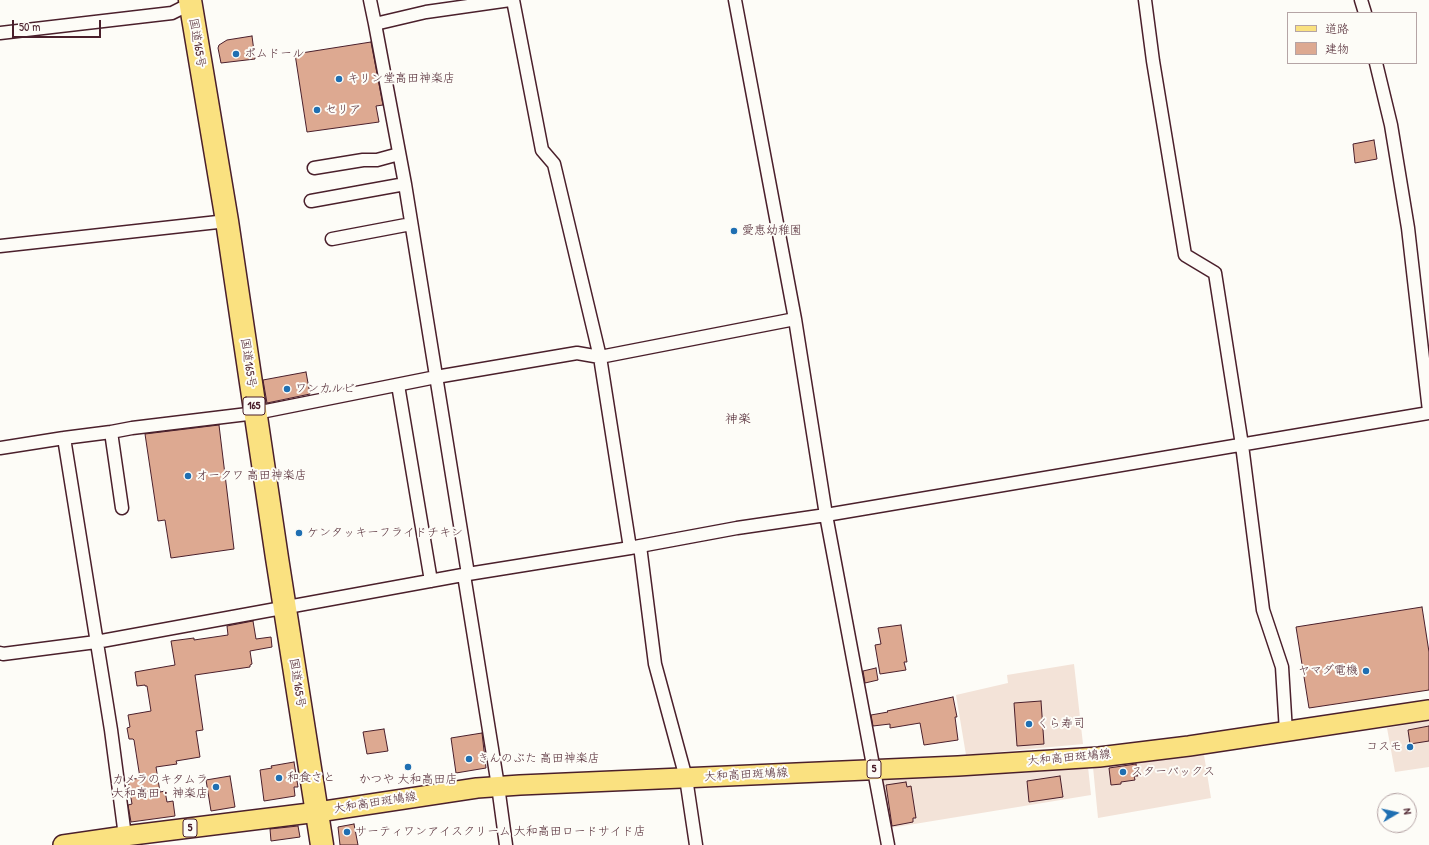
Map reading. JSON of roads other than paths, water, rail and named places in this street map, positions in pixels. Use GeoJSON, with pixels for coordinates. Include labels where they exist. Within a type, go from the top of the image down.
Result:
{"type":"FeatureCollection","features":[{"type":"Feature","properties":{"kind":"highway","name":"国道165号"},"geometry":{"type":"LineString","coordinates":[[190,2],[227,221],[322,845]]}},
{"type":"Feature","properties":{"kind":"main road","name":"大和高田斑鳩線"},"geometry":{"type":"LineString","coordinates":[[63,845],[318,812],[453,791],[498,786],[1026,762],[1189,746],[1429,710]]}},
{"type":"Feature","properties":{"kind":"street"},"geometry":{"type":"LineString","coordinates":[[370,0],[405,184],[436,377],[506,845]]}},
{"type":"Feature","properties":{"kind":"street"},"geometry":{"type":"LineString","coordinates":[[375,24],[426,12],[511,0],[542,150],[554,164],[600,357],[655,664],[686,778],[696,845]]}},
{"type":"Feature","properties":{"kind":"street"},"geometry":{"type":"LineString","coordinates":[[735,0],[795,319],[826,515],[888,845]]}},
{"type":"Feature","properties":{"kind":"street"},"geometry":{"type":"LineString","coordinates":[[1145,0],[1185,254],[1215,273],[1242,445],[1262,610],[1282,667],[1286,732]]}},
{"type":"Feature","properties":{"kind":"street"},"geometry":{"type":"LineString","coordinates":[[1361,0],[1364,12]]}},
{"type":"Feature","properties":{"kind":"street"},"geometry":{"type":"LineString","coordinates":[[0,33],[172,13],[190,2]]}},
{"type":"Feature","properties":{"kind":"street"},"geometry":{"type":"LineString","coordinates":[[0,653],[3,654],[96,642],[466,574],[635,547],[737,528],[826,515],[1429,412],[1408,228],[1391,125],[1376,64]]}},
{"type":"Feature","properties":{"kind":"street"},"geometry":{"type":"LineString","coordinates":[[314,168],[363,160],[377,160],[399,154]]}},
{"type":"Feature","properties":{"kind":"street"},"geometry":{"type":"LineString","coordinates":[[311,201],[405,184]]}},
{"type":"Feature","properties":{"kind":"street"},"geometry":{"type":"LineString","coordinates":[[0,246],[227,221]]}},
{"type":"Feature","properties":{"kind":"street"},"geometry":{"type":"LineString","coordinates":[[332,239],[411,224]]}},
{"type":"Feature","properties":{"kind":"street"},"geometry":{"type":"LineString","coordinates":[[0,448],[132,428],[256,413],[398,384],[577,352],[600,357],[795,319]]}},
{"type":"Feature","properties":{"kind":"street"},"geometry":{"type":"LineString","coordinates":[[398,384],[431,581]]}},
{"type":"Feature","properties":{"kind":"street"},"geometry":{"type":"LineString","coordinates":[[111,432],[122,508]]}},
{"type":"Feature","properties":{"kind":"street"},"geometry":{"type":"LineString","coordinates":[[64,438],[125,836]]}},
{"type":"Feature","properties":{"kind":"place","name":"ポムドール"},"geometry":{"type":"Point","coordinates":[236,54]}},
{"type":"Feature","properties":{"kind":"place","name":"キリン堂高田神楽店"},"geometry":{"type":"Point","coordinates":[339,79]}},
{"type":"Feature","properties":{"kind":"place","name":"セリア"},"geometry":{"type":"Point","coordinates":[317,110]}},
{"type":"Feature","properties":{"kind":"place","name":"愛恵幼稚園"},"geometry":{"type":"Point","coordinates":[734,231]}},
{"type":"Feature","properties":{"kind":"place","name":"ワンカルビ"},"geometry":{"type":"Point","coordinates":[287,389]}},
{"type":"Feature","properties":{"kind":"place","name":"オークワ 高田神楽店"},"geometry":{"type":"Point","coordinates":[188,476]}},
{"type":"Feature","properties":{"kind":"place","name":"ケンタッキーフライドチキン"},"geometry":{"type":"Point","coordinates":[299,533]}},
{"type":"Feature","properties":{"kind":"place","name":"ヤマダ電機"},"geometry":{"type":"Point","coordinates":[1366,671]}},
{"type":"Feature","properties":{"kind":"place","name":"くら寿司"},"geometry":{"type":"Point","coordinates":[1029,724]}},
{"type":"Feature","properties":{"kind":"place","name":"コスモ"},"geometry":{"type":"Point","coordinates":[1410,747]}},
{"type":"Feature","properties":{"kind":"place","name":"きんのぶた 高田神楽店"},"geometry":{"type":"Point","coordinates":[469,759]}},
{"type":"Feature","properties":{"kind":"place","name":"かつや 大和高田店"},"geometry":{"type":"Point","coordinates":[408,767]}},
{"type":"Feature","properties":{"kind":"place","name":"スターバックス"},"geometry":{"type":"Point","coordinates":[1123,772]}},
{"type":"Feature","properties":{"kind":"place","name":"和食さと"},"geometry":{"type":"Point","coordinates":[279,778]}},
{"type":"Feature","properties":{"kind":"place","name":"カメラのキタムラ 大和高田・神楽店"},"geometry":{"type":"Point","coordinates":[216,787]}},
{"type":"Feature","properties":{"kind":"place","name":"サーティワンアイスクリーム 大和高田ロードサイド店"},"geometry":{"type":"Point","coordinates":[347,832]}},
{"type":"Feature","properties":{"kind":"district","name":"神楽"},"geometry":{"type":"Point","coordinates":[738,420]}}]}
